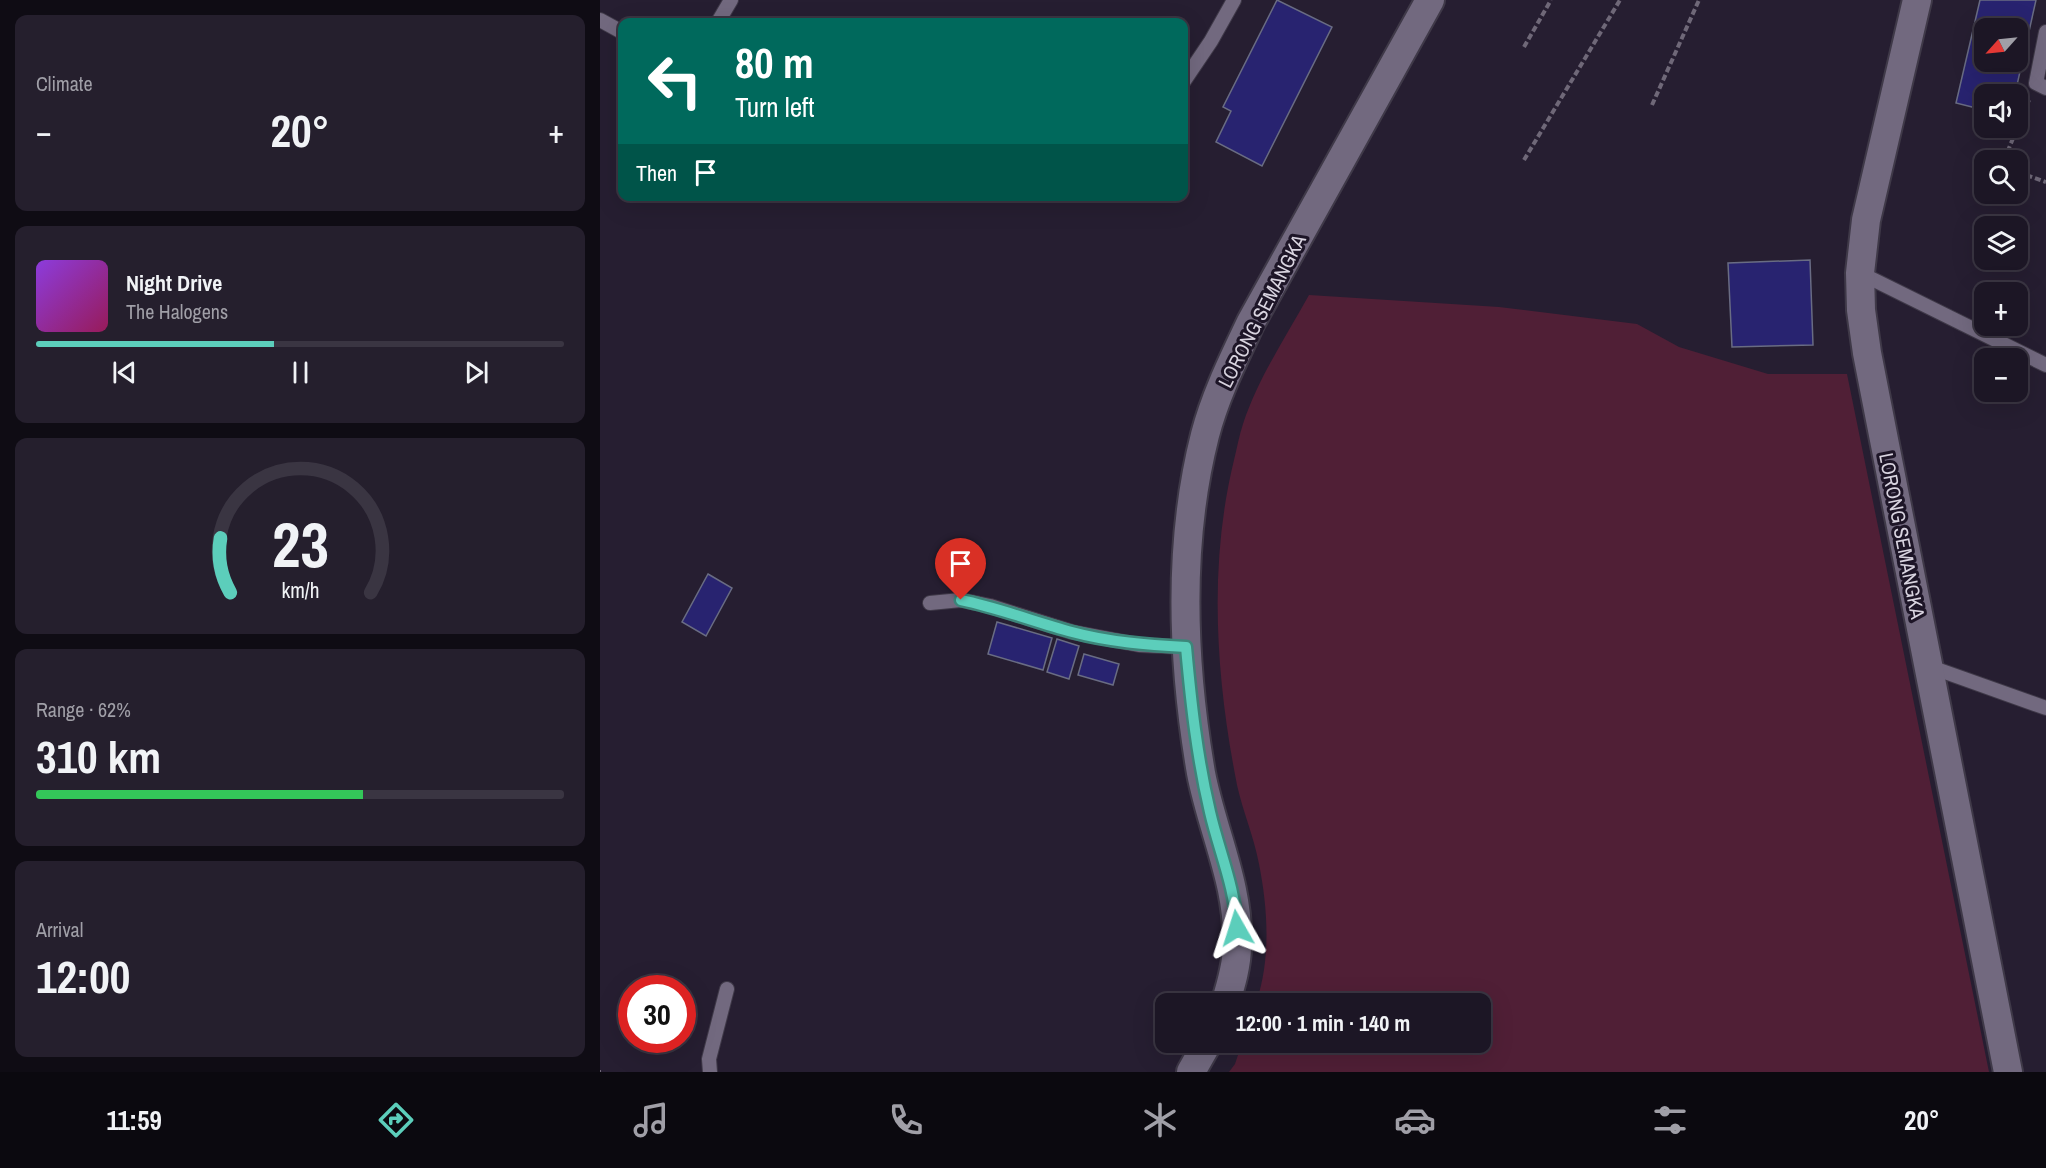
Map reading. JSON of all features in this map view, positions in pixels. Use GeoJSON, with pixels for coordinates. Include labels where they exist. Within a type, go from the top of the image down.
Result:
{"type":"FeatureCollection","features":[{"type":"Feature","properties":{"kind":"street","name":"LORONG SEMANGKA"},"geometry":{"type":"LineString","coordinates":[[1228,993],[1237,947],[1236,909],[1210,815],[1202,775],[1191,710],[1186,647],[1186,567],[1192,503],[1205,435],[1218,398],[1251,322],[1430,0]]}},
{"type":"Feature","properties":{"kind":"street","name":"LORONG SEMANGKA"},"geometry":{"type":"LineString","coordinates":[[1917,0],[1866,220],[1860,273],[1861,310],[1867,353],[2008,1072]]}},
{"type":"Feature","properties":{"kind":"street"},"geometry":{"type":"LineString","coordinates":[[1191,1072],[1202,1053]]}},
{"type":"Feature","properties":{"kind":"lane"},"geometry":{"type":"LineString","coordinates":[[720,18],[731,0]]}},
{"type":"Feature","properties":{"kind":"lane"},"geometry":{"type":"LineString","coordinates":[[1188,75],[1211,41],[1234,0]]}},
{"type":"Feature","properties":{"kind":"lane"},"geometry":{"type":"LineString","coordinates":[[600,20],[618,30]]}},
{"type":"Feature","properties":{"kind":"lane"},"geometry":{"type":"LineString","coordinates":[[2041,86],[2046,32]]}},
{"type":"Feature","properties":{"kind":"lane"},"geometry":{"type":"LineString","coordinates":[[1860,273],[2046,365]]}},
{"type":"Feature","properties":{"kind":"lane"},"geometry":{"type":"LineString","coordinates":[[930,603],[961,600],[990,606],[1072,632],[1140,645],[1186,647]]}},
{"type":"Feature","properties":{"kind":"lane"},"geometry":{"type":"LineString","coordinates":[[1928,666],[2046,708]]}},
{"type":"Feature","properties":{"kind":"lane"},"geometry":{"type":"LineString","coordinates":[[710,1072],[709,1059],[727,989]]}},
{"type":"Feature","properties":{"kind":"path"},"geometry":{"type":"LineString","coordinates":[[1524,46],[1551,0]]}},
{"type":"Feature","properties":{"kind":"path"},"geometry":{"type":"LineString","coordinates":[[1524,160],[1620,0]]}},
{"type":"Feature","properties":{"kind":"path"},"geometry":{"type":"LineString","coordinates":[[1652,105],[1699,0]]}},
{"type":"Feature","properties":{"kind":"path"},"geometry":{"type":"LineString","coordinates":[[2009,150],[2041,86]]}},
{"type":"Feature","properties":{"kind":"path"},"geometry":{"type":"LineString","coordinates":[[2028,176],[2046,182]]}},
{"type":"Feature","properties":{"kind":"shaded area"},"geometry":{"type":"Polygon","coordinates":[[[1309,295],[1499,307],[1637,324],[1679,347],[1768,374],[1847,374],[1989,1072],[1229,1072],[1239,1053],[1491,1053],[1491,993],[1259,993],[1266,952],[1266,916],[1259,864],[1237,785],[1224,704],[1218,622],[1218,581],[1226,500],[1234,460],[1243,424],[1264,374],[1309,295]]]}},
{"type":"Feature","properties":{"kind":"building"},"geometry":{"type":"Polygon","coordinates":[[[1277,0],[1332,27],[1262,166],[1216,142],[1231,111],[1223,107],[1277,0]]]}},
{"type":"Feature","properties":{"kind":"building"},"geometry":{"type":"Polygon","coordinates":[[[1980,0],[2036,0],[2028,36],[2028,18],[1976,18],[1980,0]]]}},
{"type":"Feature","properties":{"kind":"building"},"geometry":{"type":"Polygon","coordinates":[[[1974,26],[1974,72],[2020,72],[2017,84],[1974,84],[1974,108],[1956,103],[1974,26]]]}},
{"type":"Feature","properties":{"kind":"building"},"geometry":{"type":"Polygon","coordinates":[[[1810,260],[1813,345],[1732,347],[1728,263],[1810,260]]]}},
{"type":"Feature","properties":{"kind":"building"},"geometry":{"type":"Polygon","coordinates":[[[708,574],[732,588],[706,636],[682,622],[708,574]]]}},
{"type":"Feature","properties":{"kind":"building"},"geometry":{"type":"Polygon","coordinates":[[[997,622],[1052,638],[1043,670],[988,654],[997,622]]]}},
{"type":"Feature","properties":{"kind":"building"},"geometry":{"type":"Polygon","coordinates":[[[1057,639],[1079,646],[1069,679],[1047,672],[1057,639]]]}},
{"type":"Feature","properties":{"kind":"building"},"geometry":{"type":"Polygon","coordinates":[[[1084,654],[1119,664],[1113,685],[1078,675],[1084,654]]]}},
{"type":"Feature","properties":{"kind":"route"},"geometry":{"type":"LineString","coordinates":[[961,600],[990,606],[1072,632],[1140,645],[1186,647],[1191,710],[1202,775],[1210,815],[1229,877],[1236,909],[1237,928]]}}]}
